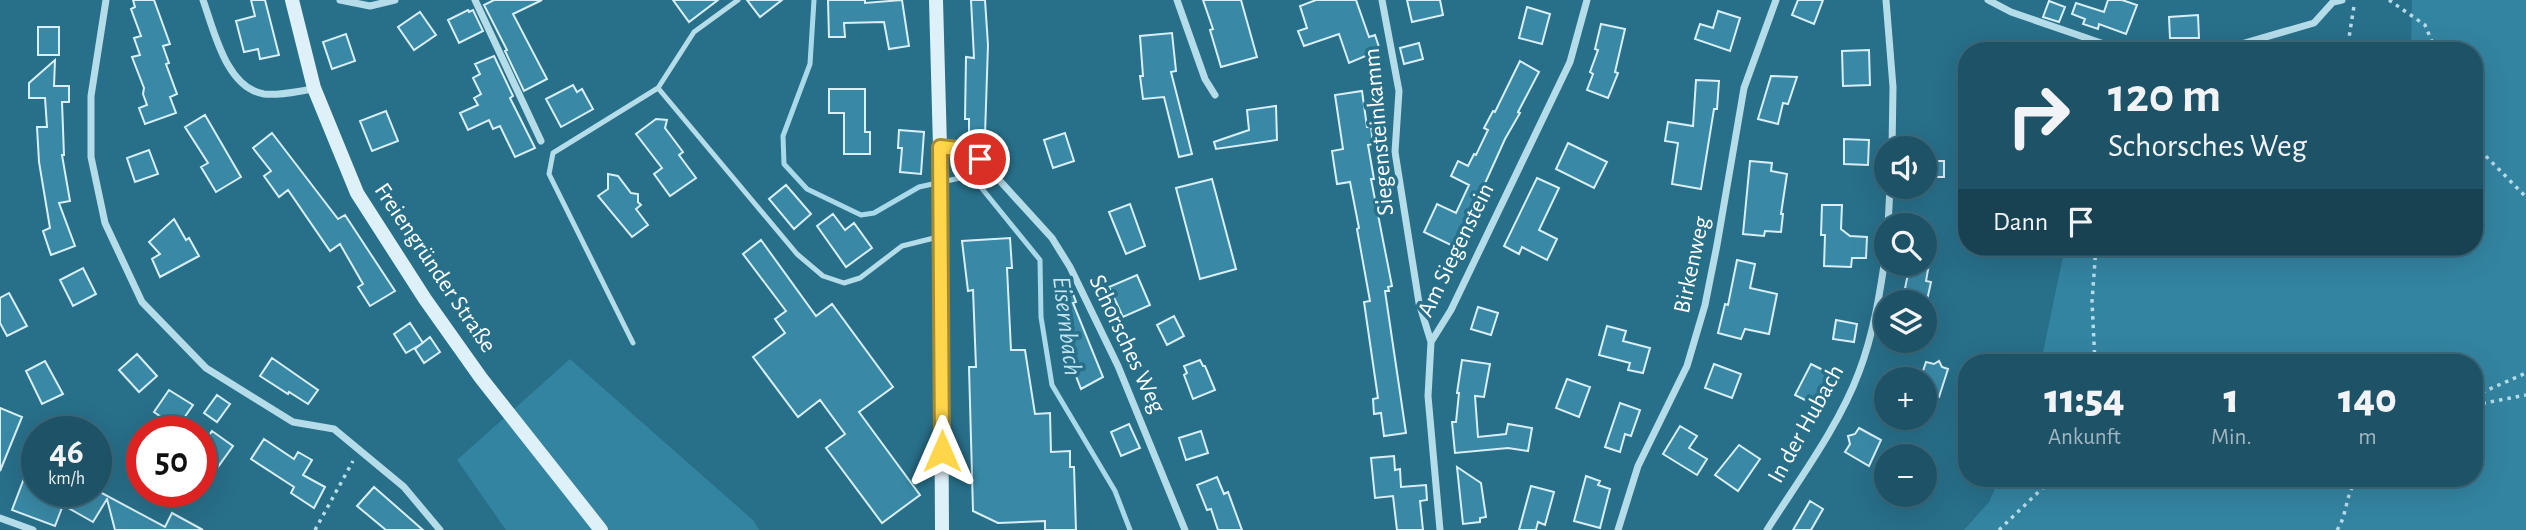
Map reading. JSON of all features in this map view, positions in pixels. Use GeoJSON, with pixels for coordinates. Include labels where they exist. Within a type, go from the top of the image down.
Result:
{"type":"FeatureCollection","features":[{"type":"Feature","properties":{"kind":"main road","name":"Freiengründer Straße"},"geometry":{"type":"LineString","coordinates":[[292,0],[314,89],[346,169],[364,204],[425,299],[481,378],[601,530]]}},
{"type":"Feature","properties":{"kind":"main road"},"geometry":{"type":"LineString","coordinates":[[936,0],[941,174],[942,530]]}},
{"type":"Feature","properties":{"kind":"street"},"geometry":{"type":"LineString","coordinates":[[106,0],[91,96],[91,157],[105,223],[142,302],[206,368],[293,422],[334,429],[404,487],[440,530]]}},
{"type":"Feature","properties":{"kind":"street"},"geometry":{"type":"LineString","coordinates":[[203,0],[224,60],[249,87],[260,93],[272,94],[314,89]]}},
{"type":"Feature","properties":{"kind":"street"},"geometry":{"type":"LineString","coordinates":[[340,0],[370,6],[395,0]]}},
{"type":"Feature","properties":{"kind":"street"},"geometry":{"type":"LineString","coordinates":[[475,0],[541,141]]}},
{"type":"Feature","properties":{"kind":"street"},"geometry":{"type":"LineString","coordinates":[[1177,0],[1205,79],[1215,95]]}},
{"type":"Feature","properties":{"kind":"street","name":"Siegensteinkamm"},"geometry":{"type":"LineString","coordinates":[[1382,0],[1399,91],[1395,152],[1419,303],[1431,342]]}},
{"type":"Feature","properties":{"kind":"street","name":"Am Siegenstein"},"geometry":{"type":"LineString","coordinates":[[1440,530],[1428,396],[1431,342],[1451,310],[1570,62],[1587,0]]}},
{"type":"Feature","properties":{"kind":"street","name":"Birkenweg"},"geometry":{"type":"LineString","coordinates":[[1618,530],[1638,466],[1687,366],[1705,305],[1744,88],[1776,0]]}},
{"type":"Feature","properties":{"kind":"street"},"geometry":{"type":"LineString","coordinates":[[1886,0],[1893,86],[1892,136]]}},
{"type":"Feature","properties":{"kind":"street"},"geometry":{"type":"LineString","coordinates":[[1988,0],[2011,12],[2098,42]]}},
{"type":"Feature","properties":{"kind":"street"},"geometry":{"type":"LineString","coordinates":[[2248,42],[2314,23],[2333,1],[2342,0]]}},
{"type":"Feature","properties":{"kind":"street","name":"Schorsches Weg"},"geometry":{"type":"LineString","coordinates":[[940,147],[967,150],[980,159],[1052,238],[1070,267],[1118,366],[1185,530]]}},
{"type":"Feature","properties":{"kind":"street","name":"In der Hubach"},"geometry":{"type":"LineString","coordinates":[[1767,530],[1844,406],[1859,372],[1874,325],[1882,276]]}},
{"type":"Feature","properties":{"kind":"street"},"geometry":{"type":"LineString","coordinates":[[0,518],[33,530]]}},
{"type":"Feature","properties":{"kind":"lane"},"geometry":{"type":"LineString","coordinates":[[633,343],[549,174],[553,153],[658,88],[694,33],[738,0]]}},
{"type":"Feature","properties":{"kind":"lane"},"geometry":{"type":"LineString","coordinates":[[658,88],[797,254],[822,276],[844,283],[860,278],[901,246],[941,237]]}},
{"type":"Feature","properties":{"kind":"path"},"geometry":{"type":"LineString","coordinates":[[2347,42],[2354,0]]}},
{"type":"Feature","properties":{"kind":"path"},"geometry":{"type":"LineString","coordinates":[[2389,0],[2425,25],[2432,42]]}},
{"type":"Feature","properties":{"kind":"path"},"geometry":{"type":"LineString","coordinates":[[2483,153],[2526,197]]}},
{"type":"Feature","properties":{"kind":"path"},"geometry":{"type":"LineString","coordinates":[[2095,256],[2092,302],[2095,354]]}},
{"type":"Feature","properties":{"kind":"path"},"geometry":{"type":"LineString","coordinates":[[2483,392],[2526,373]]}},
{"type":"Feature","properties":{"kind":"path"},"geometry":{"type":"LineString","coordinates":[[2483,403],[2526,395]]}},
{"type":"Feature","properties":{"kind":"path"},"geometry":{"type":"LineString","coordinates":[[315,530],[359,450]]}},
{"type":"Feature","properties":{"kind":"path"},"geometry":{"type":"LineString","coordinates":[[1999,530],[2044,487]]}},
{"type":"Feature","properties":{"kind":"path"},"geometry":{"type":"LineString","coordinates":[[2337,530],[2342,522],[2351,487]]}},
{"type":"Feature","properties":{"kind":"shaded area"},"geometry":{"type":"Polygon","coordinates":[[[2412,0],[2526,0],[2526,530],[1964,530],[1989,502],[1996,487],[2483,487],[2483,354],[2043,354],[2063,256],[2483,256],[2483,42],[2411,42],[2412,0]]]}},
{"type":"Feature","properties":{"kind":"shaded area"},"geometry":{"type":"Polygon","coordinates":[[[570,359],[754,521],[759,530],[506,530],[457,460],[570,359]]]}},
{"type":"Feature","properties":{"kind":"building"},"geometry":{"type":"Polygon","coordinates":[[[133,0],[154,0],[170,44],[163,46],[169,63],[166,64],[177,94],[170,97],[176,113],[145,124],[139,108],[147,105],[144,88],[132,57],[140,55],[134,38],[141,36],[131,9],[135,7],[133,0]]]}},
{"type":"Feature","properties":{"kind":"building"},"geometry":{"type":"Polygon","coordinates":[[[251,0],[265,0],[279,55],[260,59],[258,49],[244,52],[236,21],[255,16],[251,0]]]}},
{"type":"Feature","properties":{"kind":"building"},"geometry":{"type":"Polygon","coordinates":[[[494,0],[542,0],[513,14],[547,79],[524,91],[484,5],[494,0]]]}},
{"type":"Feature","properties":{"kind":"building"},"geometry":{"type":"Polygon","coordinates":[[[673,0],[718,0],[689,22],[673,0]]]}},
{"type":"Feature","properties":{"kind":"building"},"geometry":{"type":"Polygon","coordinates":[[[747,0],[782,0],[760,17],[747,0]]]}},
{"type":"Feature","properties":{"kind":"building"},"geometry":{"type":"Polygon","coordinates":[[[828,0],[865,0],[865,3],[902,0],[909,46],[889,49],[884,22],[844,23],[845,37],[829,37],[828,0]]]}},
{"type":"Feature","properties":{"kind":"building"},"geometry":{"type":"Polygon","coordinates":[[[971,0],[985,0],[988,45],[985,135],[969,135],[969,119],[965,119],[966,57],[974,58],[971,0]]]}},
{"type":"Feature","properties":{"kind":"building"},"geometry":{"type":"Polygon","coordinates":[[[1203,0],[1241,0],[1257,57],[1221,67],[1210,30],[1213,29],[1203,0]]]}},
{"type":"Feature","properties":{"kind":"building"},"geometry":{"type":"Polygon","coordinates":[[[1316,0],[1356,0],[1369,37],[1375,35],[1380,50],[1349,63],[1339,34],[1304,46],[1298,31],[1307,28],[1300,6],[1316,0]]]}},
{"type":"Feature","properties":{"kind":"building"},"geometry":{"type":"Polygon","coordinates":[[[1407,0],[1440,0],[1443,15],[1412,22],[1407,0]]]}},
{"type":"Feature","properties":{"kind":"building"},"geometry":{"type":"Polygon","coordinates":[[[1798,0],[1823,0],[1814,24],[1792,15],[1798,0]]]}},
{"type":"Feature","properties":{"kind":"building"},"geometry":{"type":"Polygon","coordinates":[[[2108,0],[2122,0],[2137,5],[2126,34],[2099,24],[2098,29],[2083,24],[2085,19],[2072,14],[2076,3],[2104,12],[2108,0]]]}},
{"type":"Feature","properties":{"kind":"building"},"geometry":{"type":"Polygon","coordinates":[[[2049,1],[2065,7],[2059,22],[2043,17],[2049,1]]]}},
{"type":"Feature","properties":{"kind":"building"},"geometry":{"type":"Polygon","coordinates":[[[1527,7],[1550,14],[1542,44],[1519,38],[1527,7]]]}},
{"type":"Feature","properties":{"kind":"building"},"geometry":{"type":"Polygon","coordinates":[[[473,10],[483,31],[459,43],[448,20],[473,10]]]}},
{"type":"Feature","properties":{"kind":"building"},"geometry":{"type":"Polygon","coordinates":[[[1718,11],[1740,18],[1730,51],[1695,39],[1700,24],[1713,28],[1718,11]]]}},
{"type":"Feature","properties":{"kind":"building"},"geometry":{"type":"Polygon","coordinates":[[[420,12],[436,35],[414,50],[398,27],[420,12]]]}},
{"type":"Feature","properties":{"kind":"building"},"geometry":{"type":"Polygon","coordinates":[[[2198,15],[2199,38],[2170,38],[2169,17],[2198,15]]]}},
{"type":"Feature","properties":{"kind":"building"},"geometry":{"type":"Polygon","coordinates":[[[1601,24],[1625,29],[1615,72],[1618,73],[1608,98],[1587,90],[1593,74],[1590,72],[1598,50],[1595,49],[1601,24]]]}},
{"type":"Feature","properties":{"kind":"building"},"geometry":{"type":"Polygon","coordinates":[[[38,27],[59,27],[59,55],[38,55],[38,27]]]}},
{"type":"Feature","properties":{"kind":"building"},"geometry":{"type":"Polygon","coordinates":[[[1172,33],[1176,71],[1171,72],[1192,154],[1179,157],[1164,97],[1143,99],[1140,76],[1143,76],[1140,36],[1172,33]]]}},
{"type":"Feature","properties":{"kind":"building"},"geometry":{"type":"Polygon","coordinates":[[[346,34],[355,61],[332,69],[323,42],[346,34]]]}},
{"type":"Feature","properties":{"kind":"building"},"geometry":{"type":"Polygon","coordinates":[[[1419,43],[1423,59],[1404,64],[1400,48],[1419,43]]]}},
{"type":"Feature","properties":{"kind":"building"},"geometry":{"type":"Polygon","coordinates":[[[1869,50],[1870,85],[1843,86],[1842,51],[1869,50]]]}},
{"type":"Feature","properties":{"kind":"building"},"geometry":{"type":"Polygon","coordinates":[[[494,56],[513,96],[510,98],[535,148],[515,157],[500,126],[493,129],[489,120],[468,130],[460,113],[478,105],[474,98],[481,94],[473,78],[480,74],[475,64],[494,56]]]}},
{"type":"Feature","properties":{"kind":"building"},"geometry":{"type":"Polygon","coordinates":[[[55,60],[54,86],[69,86],[69,102],[62,102],[62,155],[70,201],[59,203],[75,246],[51,255],[43,231],[50,228],[39,162],[37,127],[47,127],[45,98],[29,98],[29,83],[55,60]]]}},
{"type":"Feature","properties":{"kind":"building"},"geometry":{"type":"Polygon","coordinates":[[[1520,61],[1539,72],[1477,201],[1482,203],[1475,218],[1470,216],[1455,247],[1424,232],[1437,204],[1456,213],[1469,185],[1451,176],[1458,161],[1468,166],[1474,154],[1476,155],[1488,130],[1484,128],[1493,111],[1495,112],[1520,61]]]}},
{"type":"Feature","properties":{"kind":"building"},"geometry":{"type":"Polygon","coordinates":[[[1771,76],[1797,77],[1788,104],[1783,103],[1778,124],[1758,119],[1771,76]]]}},
{"type":"Feature","properties":{"kind":"building"},"geometry":{"type":"Polygon","coordinates":[[[1696,80],[1719,81],[1717,109],[1714,109],[1701,189],[1672,184],[1678,143],[1665,141],[1668,122],[1693,126],[1696,80]]]}},
{"type":"Feature","properties":{"kind":"building"},"geometry":{"type":"Polygon","coordinates":[[[573,85],[577,92],[582,89],[593,109],[561,127],[546,99],[573,85]]]}},
{"type":"Feature","properties":{"kind":"building"},"geometry":{"type":"Polygon","coordinates":[[[829,89],[865,89],[865,132],[870,132],[870,154],[844,154],[844,113],[829,113],[829,89]]]}},
{"type":"Feature","properties":{"kind":"building"},"geometry":{"type":"Polygon","coordinates":[[[1362,91],[1367,127],[1371,127],[1373,144],[1368,145],[1374,179],[1371,179],[1392,286],[1388,287],[1389,291],[1385,291],[1406,433],[1384,436],[1381,413],[1374,414],[1373,399],[1378,398],[1364,302],[1370,301],[1357,229],[1359,228],[1350,182],[1337,184],[1332,151],[1343,149],[1335,95],[1362,91]]]}},
{"type":"Feature","properties":{"kind":"building"},"geometry":{"type":"Polygon","coordinates":[[[1276,106],[1277,140],[1216,149],[1214,142],[1249,130],[1247,110],[1276,106]]]}},
{"type":"Feature","properties":{"kind":"building"},"geometry":{"type":"Polygon","coordinates":[[[386,111],[398,141],[372,151],[360,121],[386,111]]]}},
{"type":"Feature","properties":{"kind":"building"},"geometry":{"type":"Polygon","coordinates":[[[205,115],[241,177],[216,192],[201,167],[208,163],[185,127],[205,115]]]}},
{"type":"Feature","properties":{"kind":"building"},"geometry":{"type":"Polygon","coordinates":[[[656,119],[667,120],[665,128],[683,152],[679,155],[696,178],[670,196],[654,174],[662,168],[636,134],[656,119]]]}},
{"type":"Feature","properties":{"kind":"building"},"geometry":{"type":"Polygon","coordinates":[[[899,130],[924,132],[921,174],[900,172],[902,148],[898,148],[899,130]]]}},
{"type":"Feature","properties":{"kind":"building"},"geometry":{"type":"Polygon","coordinates":[[[272,133],[338,219],[345,215],[395,291],[370,306],[358,287],[363,284],[340,244],[330,251],[288,190],[279,197],[264,176],[271,171],[253,148],[272,133]]]}},
{"type":"Feature","properties":{"kind":"building"},"geometry":{"type":"Polygon","coordinates":[[[1065,133],[1074,161],[1053,168],[1044,140],[1065,133]]]}},
{"type":"Feature","properties":{"kind":"building"},"geometry":{"type":"Polygon","coordinates":[[[1844,139],[1869,140],[1868,165],[1844,164],[1844,139]]]}},
{"type":"Feature","properties":{"kind":"building"},"geometry":{"type":"Polygon","coordinates":[[[1568,143],[1607,162],[1594,188],[1556,169],[1568,143]]]}},
{"type":"Feature","properties":{"kind":"building"},"geometry":{"type":"Polygon","coordinates":[[[149,150],[158,174],[135,182],[127,158],[149,150]]]}},
{"type":"Feature","properties":{"kind":"building"},"geometry":{"type":"Polygon","coordinates":[[[1750,161],[1772,163],[1771,171],[1787,174],[1781,232],[1765,231],[1764,236],[1743,234],[1750,161]]]}},
{"type":"Feature","properties":{"kind":"building"},"geometry":{"type":"Polygon","coordinates":[[[1937,161],[1944,161],[1944,177],[1937,177],[1937,161]]]}},
{"type":"Feature","properties":{"kind":"building"},"geometry":{"type":"Polygon","coordinates":[[[608,174],[618,176],[631,193],[638,194],[638,202],[641,205],[636,209],[648,225],[632,237],[598,196],[608,189],[608,174]]]}},
{"type":"Feature","properties":{"kind":"building"},"geometry":{"type":"Polygon","coordinates":[[[1537,178],[1559,188],[1539,230],[1557,239],[1547,260],[1522,247],[1519,254],[1504,246],[1537,178]]]}},
{"type":"Feature","properties":{"kind":"building"},"geometry":{"type":"Polygon","coordinates":[[[1212,179],[1236,269],[1200,279],[1176,188],[1212,179]]]}},
{"type":"Feature","properties":{"kind":"building"},"geometry":{"type":"Polygon","coordinates":[[[786,185],[811,214],[794,229],[769,199],[786,185]]]}},
{"type":"Feature","properties":{"kind":"building"},"geometry":{"type":"Polygon","coordinates":[[[1130,204],[1145,246],[1126,254],[1109,212],[1130,204]]]}},
{"type":"Feature","properties":{"kind":"building"},"geometry":{"type":"Polygon","coordinates":[[[1822,205],[1842,205],[1841,229],[1850,236],[1867,237],[1866,258],[1852,258],[1851,267],[1824,266],[1822,205]]]}},
{"type":"Feature","properties":{"kind":"building"},"geometry":{"type":"Polygon","coordinates":[[[833,214],[845,230],[854,223],[872,248],[846,267],[817,226],[833,214]]]}},
{"type":"Feature","properties":{"kind":"building"},"geometry":{"type":"Polygon","coordinates":[[[174,219],[199,256],[160,277],[152,259],[160,254],[149,242],[174,219]]]}},
{"type":"Feature","properties":{"kind":"building"},"geometry":{"type":"Polygon","coordinates":[[[1010,238],[1012,268],[1007,268],[1011,350],[1025,350],[1035,414],[1050,413],[1051,452],[1070,451],[1070,467],[1074,467],[1076,530],[1045,530],[1045,521],[998,523],[973,511],[969,367],[976,367],[973,290],[968,291],[962,241],[1010,238]]]}},
{"type":"Feature","properties":{"kind":"building"},"geometry":{"type":"Polygon","coordinates":[[[761,240],[816,316],[832,304],[893,387],[859,412],[920,495],[882,523],[826,448],[845,434],[820,400],[798,417],[753,357],[785,333],[775,319],[786,311],[743,254],[761,240]]]}},
{"type":"Feature","properties":{"kind":"building"},"geometry":{"type":"Polygon","coordinates":[[[1737,260],[1755,264],[1750,288],[1777,294],[1769,334],[1745,329],[1741,339],[1718,333],[1725,304],[1728,305],[1737,260]]]}},
{"type":"Feature","properties":{"kind":"building"},"geometry":{"type":"Polygon","coordinates":[[[83,268],[96,294],[73,306],[60,280],[83,268]]]}},
{"type":"Feature","properties":{"kind":"building"},"geometry":{"type":"Polygon","coordinates":[[[1137,275],[1150,305],[1123,317],[1109,287],[1137,275]]]}},
{"type":"Feature","properties":{"kind":"building"},"geometry":{"type":"Polygon","coordinates":[[[1908,276],[1927,276],[1926,281],[1931,282],[1929,290],[1905,290],[1908,276]]]}},
{"type":"Feature","properties":{"kind":"building"},"geometry":{"type":"Polygon","coordinates":[[[1070,286],[1076,302],[1073,303],[1103,377],[1081,389],[1062,340],[1059,324],[1056,291],[1070,286]]]}},
{"type":"Feature","properties":{"kind":"building"},"geometry":{"type":"Polygon","coordinates":[[[9,293],[27,326],[7,336],[0,323],[0,298],[9,293]]]}},
{"type":"Feature","properties":{"kind":"building"},"geometry":{"type":"Polygon","coordinates":[[[1478,307],[1498,313],[1491,335],[1471,329],[1478,307]]]}},
{"type":"Feature","properties":{"kind":"building"},"geometry":{"type":"Polygon","coordinates":[[[1174,316],[1184,336],[1167,345],[1157,325],[1174,316]]]}},
{"type":"Feature","properties":{"kind":"building"},"geometry":{"type":"Polygon","coordinates":[[[1836,320],[1857,324],[1854,342],[1833,339],[1836,320]]]}},
{"type":"Feature","properties":{"kind":"building"},"geometry":{"type":"Polygon","coordinates":[[[410,323],[423,343],[406,353],[394,334],[410,323]]]}},
{"type":"Feature","properties":{"kind":"building"},"geometry":{"type":"Polygon","coordinates":[[[1607,326],[1626,331],[1623,341],[1650,348],[1643,373],[1628,370],[1630,363],[1599,355],[1607,326]]]}},
{"type":"Feature","properties":{"kind":"building"},"geometry":{"type":"Polygon","coordinates":[[[430,337],[440,352],[424,363],[415,349],[430,337]]]}},
{"type":"Feature","properties":{"kind":"building"},"geometry":{"type":"Polygon","coordinates":[[[137,354],[157,376],[139,392],[119,370],[137,354]]]}},
{"type":"Feature","properties":{"kind":"building"},"geometry":{"type":"Polygon","coordinates":[[[272,358],[318,390],[308,404],[260,376],[272,358]]]}},
{"type":"Feature","properties":{"kind":"building"},"geometry":{"type":"Polygon","coordinates":[[[1200,360],[1215,390],[1193,399],[1184,375],[1187,373],[1184,366],[1200,360]]]}},
{"type":"Feature","properties":{"kind":"building"},"geometry":{"type":"Polygon","coordinates":[[[1462,360],[1490,364],[1484,397],[1475,396],[1478,437],[1506,434],[1508,424],[1532,428],[1528,451],[1508,448],[1455,453],[1452,422],[1456,422],[1462,360]]]}},
{"type":"Feature","properties":{"kind":"building"},"geometry":{"type":"Polygon","coordinates":[[[45,361],[63,394],[42,404],[26,371],[45,361]]]}},
{"type":"Feature","properties":{"kind":"building"},"geometry":{"type":"Polygon","coordinates":[[[1939,361],[1942,367],[1948,369],[1939,397],[1937,367],[1924,367],[1926,362],[1934,364],[1939,361]]]}},
{"type":"Feature","properties":{"kind":"building"},"geometry":{"type":"Polygon","coordinates":[[[1714,364],[1741,374],[1732,398],[1705,388],[1714,364]]]}},
{"type":"Feature","properties":{"kind":"building"},"geometry":{"type":"Polygon","coordinates":[[[1811,364],[1833,375],[1817,406],[1795,395],[1811,364]]]}},
{"type":"Feature","properties":{"kind":"building"},"geometry":{"type":"Polygon","coordinates":[[[1567,379],[1590,387],[1579,417],[1556,408],[1567,379]]]}},
{"type":"Feature","properties":{"kind":"building"},"geometry":{"type":"Polygon","coordinates":[[[169,390],[193,405],[185,416],[160,416],[154,412],[169,390]]]}},
{"type":"Feature","properties":{"kind":"building"},"geometry":{"type":"Polygon","coordinates":[[[217,395],[230,404],[217,422],[217,416],[204,413],[217,395]]]}},
{"type":"Feature","properties":{"kind":"building"},"geometry":{"type":"Polygon","coordinates":[[[1620,403],[1640,410],[1631,436],[1625,434],[1620,452],[1605,447],[1620,403]]]}},
{"type":"Feature","properties":{"kind":"building"},"geometry":{"type":"Polygon","coordinates":[[[0,408],[21,417],[21,419],[0,471],[0,408]]]}},
{"type":"Feature","properties":{"kind":"building"},"geometry":{"type":"Polygon","coordinates":[[[1129,424],[1140,448],[1121,456],[1111,432],[1129,424]]]}},
{"type":"Feature","properties":{"kind":"building"},"geometry":{"type":"Polygon","coordinates":[[[1680,426],[1697,436],[1689,448],[1707,459],[1697,475],[1663,454],[1680,426]]]}},
{"type":"Feature","properties":{"kind":"building"},"geometry":{"type":"Polygon","coordinates":[[[1859,428],[1881,440],[1879,444],[1874,444],[1874,455],[1869,466],[1845,452],[1850,444],[1848,436],[1855,434],[1859,428]]]}},
{"type":"Feature","properties":{"kind":"building"},"geometry":{"type":"Polygon","coordinates":[[[1201,431],[1208,453],[1186,460],[1179,438],[1201,431]]]}},
{"type":"Feature","properties":{"kind":"building"},"geometry":{"type":"Polygon","coordinates":[[[217,435],[233,446],[217,468],[217,435]]]}},
{"type":"Feature","properties":{"kind":"building"},"geometry":{"type":"Polygon","coordinates":[[[264,439],[294,459],[298,452],[312,460],[303,475],[325,487],[314,508],[291,493],[294,487],[251,459],[264,439]]]}},
{"type":"Feature","properties":{"kind":"building"},"geometry":{"type":"Polygon","coordinates":[[[1739,445],[1760,459],[1738,491],[1715,475],[1739,445]]]}},
{"type":"Feature","properties":{"kind":"building"},"geometry":{"type":"Polygon","coordinates":[[[1394,456],[1395,470],[1400,469],[1401,487],[1426,485],[1427,500],[1420,501],[1423,530],[1397,530],[1393,496],[1375,498],[1371,458],[1394,456]]]}},
{"type":"Feature","properties":{"kind":"building"},"geometry":{"type":"Polygon","coordinates":[[[1457,467],[1481,483],[1486,517],[1480,518],[1480,522],[1463,524],[1457,467]]]}},
{"type":"Feature","properties":{"kind":"building"},"geometry":{"type":"Polygon","coordinates":[[[1586,476],[1600,481],[1598,485],[1610,489],[1600,528],[1574,521],[1586,476]]]}},
{"type":"Feature","properties":{"kind":"building"},"geometry":{"type":"Polygon","coordinates":[[[1217,477],[1224,494],[1228,492],[1242,530],[1218,530],[1211,509],[1207,510],[1197,485],[1217,477]]]}},
{"type":"Feature","properties":{"kind":"building"},"geometry":{"type":"Polygon","coordinates":[[[21,486],[21,507],[62,507],[55,526],[12,510],[21,486]]]}},
{"type":"Feature","properties":{"kind":"building"},"geometry":{"type":"Polygon","coordinates":[[[1531,486],[1554,492],[1545,525],[1538,522],[1536,530],[1519,530],[1531,486]]]}},
{"type":"Feature","properties":{"kind":"building"},"geometry":{"type":"Polygon","coordinates":[[[374,487],[423,530],[386,530],[357,506],[374,487]]]}},
{"type":"Feature","properties":{"kind":"building"},"geometry":{"type":"Polygon","coordinates":[[[112,498],[165,527],[172,513],[203,530],[115,530],[109,507],[112,507],[112,498]]]}},
{"type":"Feature","properties":{"kind":"building"},"geometry":{"type":"Polygon","coordinates":[[[1810,501],[1823,509],[1811,530],[1793,530],[1810,501]]]}},
{"type":"Feature","properties":{"kind":"building"},"geometry":{"type":"Polygon","coordinates":[[[67,507],[102,507],[93,522],[67,507]]]}},
{"type":"Feature","properties":{"kind":"waterway","name":"Eisernbach"},"geometry":{"type":"LineString","coordinates":[[814,0],[810,64],[783,136],[784,164],[807,189],[861,215],[874,213],[919,187],[960,178],[975,180],[1040,260],[1041,317],[1052,385],[1115,491],[1130,530]]}},
{"type":"Feature","properties":{"kind":"route"},"geometry":{"type":"LineString","coordinates":[[942,451],[940,147],[967,150],[980,159]]}}]}
